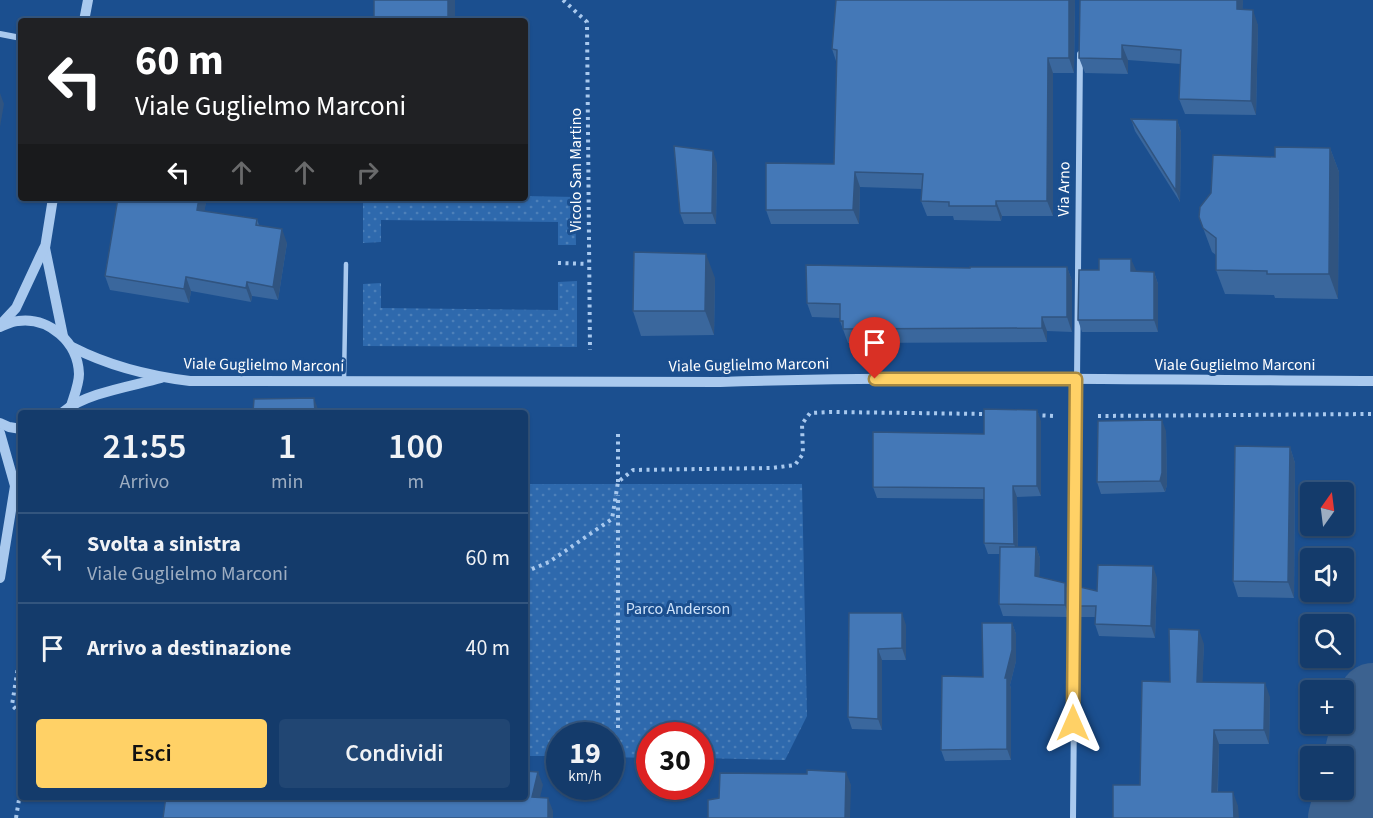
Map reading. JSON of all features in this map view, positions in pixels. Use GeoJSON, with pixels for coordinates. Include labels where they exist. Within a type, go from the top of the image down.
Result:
{"type":"FeatureCollection","features":[{"type":"Feature","properties":{"kind":"street"},"geometry":{"type":"LineString","coordinates":[[85,18],[88,0]]}},
{"type":"Feature","properties":{"kind":"street"},"geometry":{"type":"LineString","coordinates":[[0,34],[18,37]]}},
{"type":"Feature","properties":{"kind":"street","name":"Via Arno"},"geometry":{"type":"LineString","coordinates":[[1073,818],[1080,47]]}},
{"type":"Feature","properties":{"kind":"street"},"geometry":{"type":"LineString","coordinates":[[0,326],[16,308],[45,248],[53,201]]}},
{"type":"Feature","properties":{"kind":"street"},"geometry":{"type":"LineString","coordinates":[[45,248],[63,336]]}},
{"type":"Feature","properties":{"kind":"street"},"geometry":{"type":"LineString","coordinates":[[0,326],[17,321],[37,322],[54,329],[72,347],[79,374],[67,409]]}},
{"type":"Feature","properties":{"kind":"street","name":"Viale Guglielmo Marconi"},"geometry":{"type":"LineString","coordinates":[[72,347],[98,360],[162,377],[190,381],[720,382],[802,379],[1076,379],[1373,381]]}},
{"type":"Feature","properties":{"kind":"street"},"geometry":{"type":"LineString","coordinates":[[67,409],[94,397],[162,377]]}},
{"type":"Feature","properties":{"kind":"street"},"geometry":{"type":"LineString","coordinates":[[0,423],[18,428]]}},
{"type":"Feature","properties":{"kind":"street"},"geometry":{"type":"LineString","coordinates":[[0,434],[15,486]]}},
{"type":"Feature","properties":{"kind":"street"},"geometry":{"type":"LineString","coordinates":[[0,578],[4,526],[18,480]]}},
{"type":"Feature","properties":{"kind":"lane"},"geometry":{"type":"LineString","coordinates":[[344,381],[346,264]]}},
{"type":"Feature","properties":{"kind":"path","name":"Vicolo San Martino"},"geometry":{"type":"LineString","coordinates":[[563,0],[587,22],[590,350]]}},
{"type":"Feature","properties":{"kind":"path"},"geometry":{"type":"LineString","coordinates":[[558,263],[588,264]]}},
{"type":"Feature","properties":{"kind":"path"},"geometry":{"type":"LineString","coordinates":[[528,571],[549,562],[612,519],[618,482],[633,470],[772,468],[795,465],[803,454],[802,424],[810,413],[994,415]]}},
{"type":"Feature","properties":{"kind":"path"},"geometry":{"type":"LineString","coordinates":[[1029,415],[1373,414]]}},
{"type":"Feature","properties":{"kind":"path"},"geometry":{"type":"LineString","coordinates":[[618,434],[618,722]]}},
{"type":"Feature","properties":{"kind":"path"},"geometry":{"type":"LineString","coordinates":[[18,667],[12,705],[18,711]]}},
{"type":"Feature","properties":{"kind":"path"},"geometry":{"type":"LineString","coordinates":[[16,818],[19,800]]}},
{"type":"Feature","properties":{"kind":"green space"},"geometry":{"type":"Polygon","coordinates":[[[528,196],[575,197],[576,245],[558,245],[558,222],[381,220],[381,242],[363,243],[363,201],[528,201],[528,196]]]}},
{"type":"Feature","properties":{"kind":"green space"},"geometry":{"type":"Polygon","coordinates":[[[577,281],[577,347],[363,346],[363,284],[381,283],[381,308],[558,310],[558,282],[577,281]]]}},
{"type":"Feature","properties":{"kind":"green space","name":"Parco Anderson"},"geometry":{"type":"Polygon","coordinates":[[[528,484],[802,484],[807,716],[785,760],[714,758],[714,722],[636,722],[636,758],[624,757],[624,722],[546,722],[546,756],[528,756],[528,484]]]}},
{"type":"Feature","properties":{"kind":"building"},"geometry":{"type":"Polygon","coordinates":[[[374,0],[448,0],[448,18],[374,18],[374,0]]]}},
{"type":"Feature","properties":{"kind":"building"},"geometry":{"type":"Polygon","coordinates":[[[836,0],[1069,0],[1069,58],[1048,58],[1047,201],[996,201],[996,206],[949,206],[949,202],[921,201],[923,174],[855,172],[853,210],[766,210],[766,163],[834,164],[837,50],[832,49],[836,0]]]}},
{"type":"Feature","properties":{"kind":"building"},"geometry":{"type":"Polygon","coordinates":[[[1080,0],[1237,0],[1237,9],[1253,10],[1251,101],[1179,99],[1181,50],[1122,45],[1122,59],[1079,58],[1080,0]]]}},
{"type":"Feature","properties":{"kind":"building"},"geometry":{"type":"Polygon","coordinates":[[[1131,119],[1177,120],[1176,191],[1131,119]]]}},
{"type":"Feature","properties":{"kind":"building"},"geometry":{"type":"Polygon","coordinates":[[[674,146],[713,151],[712,213],[680,213],[674,146]]]}},
{"type":"Feature","properties":{"kind":"building"},"geometry":{"type":"Polygon","coordinates":[[[1275,147],[1330,148],[1329,274],[1267,274],[1267,271],[1216,270],[1216,238],[1203,228],[1199,217],[1200,207],[1211,193],[1213,155],[1275,157],[1275,147]]]}},
{"type":"Feature","properties":{"kind":"building"},"geometry":{"type":"Polygon","coordinates":[[[118,201],[198,201],[197,210],[257,219],[256,225],[282,229],[273,287],[247,282],[246,288],[186,277],[184,289],[105,276],[118,201]]]}},
{"type":"Feature","properties":{"kind":"building"},"geometry":{"type":"Polygon","coordinates":[[[634,252],[706,254],[705,311],[633,311],[634,252]]]}},
{"type":"Feature","properties":{"kind":"building"},"geometry":{"type":"Polygon","coordinates":[[[1099,259],[1131,259],[1131,271],[1154,272],[1154,320],[1078,320],[1079,270],[1099,270],[1099,259]]]}},
{"type":"Feature","properties":{"kind":"building"},"geometry":{"type":"Polygon","coordinates":[[[806,265],[1067,267],[1067,317],[1042,317],[1042,328],[843,329],[843,321],[840,321],[840,304],[807,303],[806,265]]]}},
{"type":"Feature","properties":{"kind":"building"},"geometry":{"type":"Polygon","coordinates":[[[314,398],[315,410],[253,410],[254,399],[314,398]]]}},
{"type":"Feature","properties":{"kind":"building"},"geometry":{"type":"Polygon","coordinates":[[[984,409],[1037,410],[1037,486],[1013,486],[1014,544],[984,543],[984,488],[873,487],[873,432],[984,434],[984,409]]]}},
{"type":"Feature","properties":{"kind":"building"},"geometry":{"type":"Polygon","coordinates":[[[1162,420],[1160,481],[1097,482],[1098,421],[1162,420]]]}},
{"type":"Feature","properties":{"kind":"building"},"geometry":{"type":"Polygon","coordinates":[[[1235,446],[1290,447],[1288,582],[1233,581],[1235,446]]]}},
{"type":"Feature","properties":{"kind":"building"},"geometry":{"type":"Polygon","coordinates":[[[1000,547],[1036,547],[1035,576],[1065,583],[1065,605],[999,604],[1000,547]]]}},
{"type":"Feature","properties":{"kind":"building"},"geometry":{"type":"Polygon","coordinates":[[[1098,565],[1153,566],[1151,626],[1095,624],[1096,606],[1076,606],[1076,586],[1097,591],[1098,565]]]}},
{"type":"Feature","properties":{"kind":"building"},"geometry":{"type":"Polygon","coordinates":[[[849,613],[902,613],[902,648],[878,649],[878,719],[848,717],[849,613]]]}},
{"type":"Feature","properties":{"kind":"building"},"geometry":{"type":"Polygon","coordinates":[[[982,623],[1012,623],[1012,650],[1005,678],[1007,678],[1007,749],[941,750],[942,676],[983,677],[982,623]]]}},
{"type":"Feature","properties":{"kind":"building"},"geometry":{"type":"Polygon","coordinates":[[[1169,629],[1199,630],[1197,682],[1265,683],[1264,730],[1214,730],[1212,792],[1233,792],[1234,818],[1113,818],[1113,785],[1140,785],[1142,681],[1170,682],[1169,629]]]}},
{"type":"Feature","properties":{"kind":"building"},"geometry":{"type":"Polygon","coordinates":[[[807,770],[846,772],[845,818],[708,818],[708,800],[719,798],[720,773],[807,774],[807,770]]]}},
{"type":"Feature","properties":{"kind":"building"},"geometry":{"type":"Polygon","coordinates":[[[528,771],[538,772],[532,797],[548,800],[548,818],[163,818],[165,800],[528,800],[528,771]]]}},
{"type":"Feature","properties":{"kind":"waterway"},"geometry":{"type":"LineString","coordinates":[[1342,818],[1373,697]]}},
{"type":"Feature","properties":{"kind":"route"},"geometry":{"type":"LineString","coordinates":[[875,379],[1076,379],[1073,723]]}}]}
